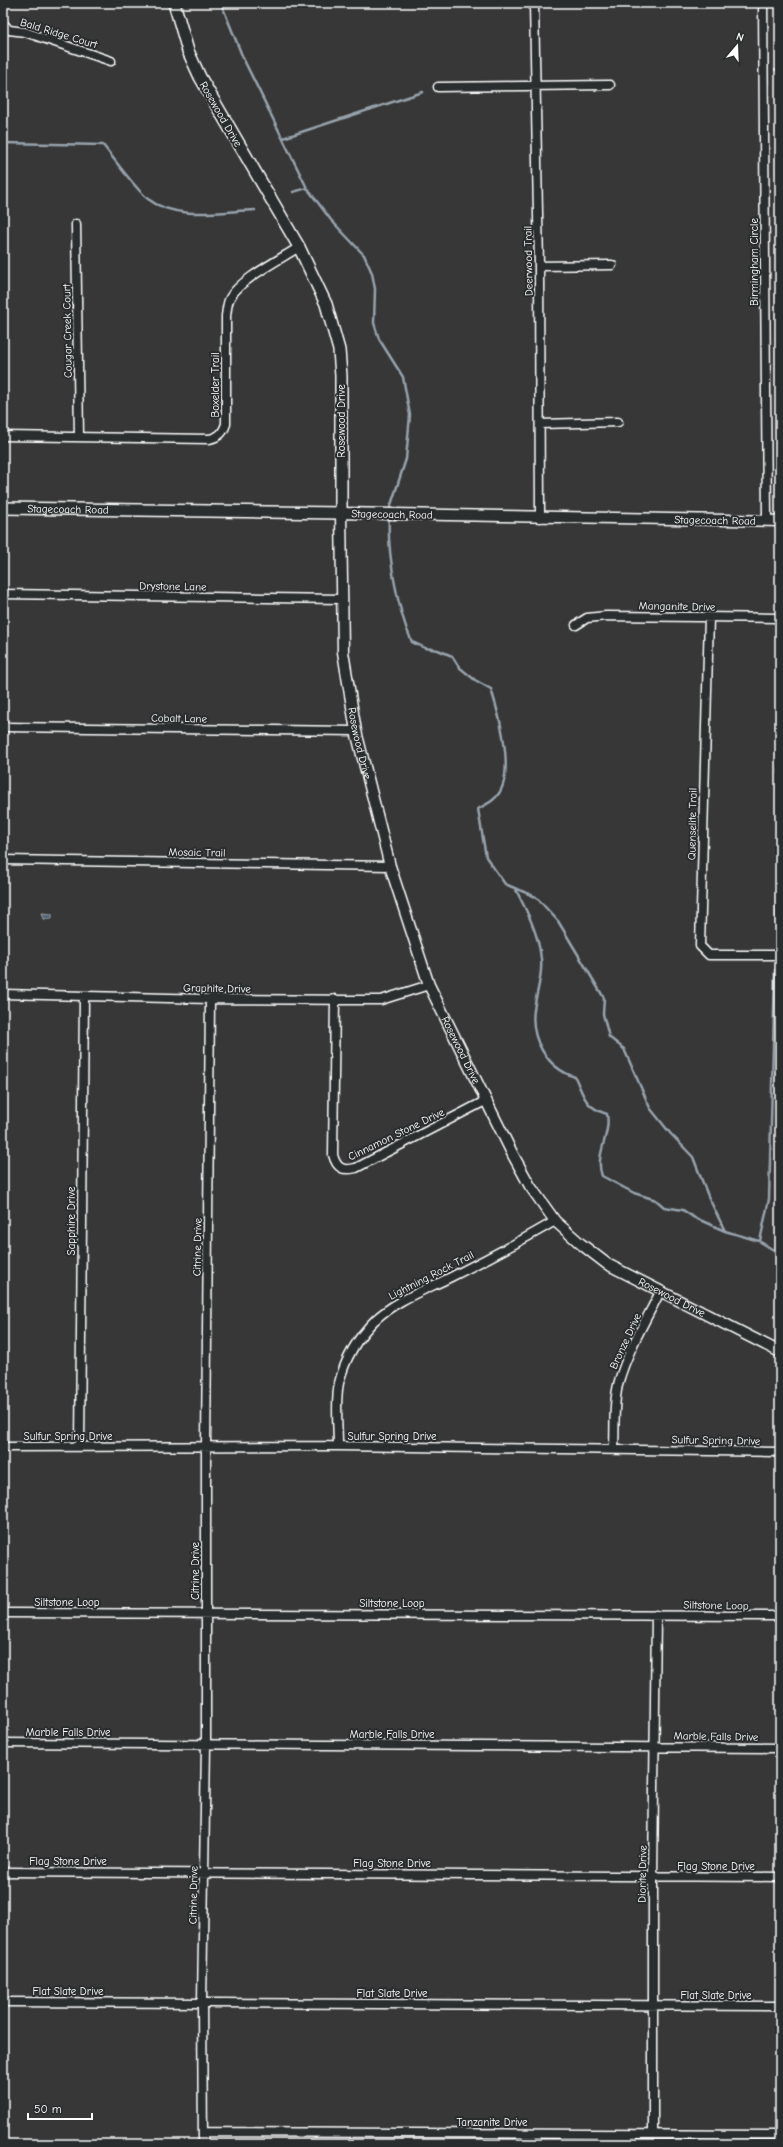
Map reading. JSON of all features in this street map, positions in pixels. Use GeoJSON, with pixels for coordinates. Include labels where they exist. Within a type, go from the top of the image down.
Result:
{"type":"FeatureCollection","features":[{"type":"Feature","properties":{"kind":"main road","name":"Rosewood Drive"},"geometry":{"type":"LineString","coordinates":[[174,3],[188,51],[200,77],[299,247],[326,304],[339,350],[341,376],[341,513]]}},
{"type":"Feature","properties":{"kind":"main road","name":"Stagecoach Road"},"geometry":{"type":"LineString","coordinates":[[3,508],[341,513]]}},
{"type":"Feature","properties":{"kind":"street","name":"Deerwood Trail"},"geometry":{"type":"LineString","coordinates":[[534,3],[537,86],[540,518]]}},
{"type":"Feature","properties":{"kind":"street","name":"Birmingham Circle"},"geometry":{"type":"LineString","coordinates":[[763,3],[767,521]]}},
{"type":"Feature","properties":{"kind":"street","name":"Bald Ridge Court"},"geometry":{"type":"LineString","coordinates":[[3,23],[9,30],[24,32],[111,61]]}},
{"type":"Feature","properties":{"kind":"street"},"geometry":{"type":"LineString","coordinates":[[438,87],[610,85]]}},
{"type":"Feature","properties":{"kind":"street","name":"Cougar Creek Court"},"geometry":{"type":"LineString","coordinates":[[76,224],[79,437]]}},
{"type":"Feature","properties":{"kind":"street","name":"Boxelder Trail"},"geometry":{"type":"LineString","coordinates":[[3,436],[209,439],[218,437],[224,431],[226,424],[226,316],[229,299],[236,290],[252,277],[299,247]]}},
{"type":"Feature","properties":{"kind":"street"},"geometry":{"type":"LineString","coordinates":[[539,266],[612,265]]}},
{"type":"Feature","properties":{"kind":"street"},"geometry":{"type":"LineString","coordinates":[[540,424],[618,422]]}},
{"type":"Feature","properties":{"kind":"street","name":"Stagecoach Road"},"geometry":{"type":"LineString","coordinates":[[341,513],[540,518],[780,521]]}},
{"type":"Feature","properties":{"kind":"street","name":"Rosewood Drive"},"geometry":{"type":"LineString","coordinates":[[341,513],[343,652],[356,731],[390,866],[429,985],[485,1101],[530,1186],[555,1221],[581,1244],[607,1264],[780,1352]]}},
{"type":"Feature","properties":{"kind":"street","name":"Drystone Lane"},"geometry":{"type":"LineString","coordinates":[[3,594],[342,599]]}},
{"type":"Feature","properties":{"kind":"street","name":"Manganite Drive"},"geometry":{"type":"LineString","coordinates":[[576,624],[587,618],[606,616],[780,618]]}},
{"type":"Feature","properties":{"kind":"street","name":"Quenselite Trail"},"geometry":{"type":"LineString","coordinates":[[709,617],[700,946],[709,955],[780,955]]}},
{"type":"Feature","properties":{"kind":"street","name":"Cobalt Lane"},"geometry":{"type":"LineString","coordinates":[[3,726],[356,731]]}},
{"type":"Feature","properties":{"kind":"street","name":"Mosaic Trail"},"geometry":{"type":"LineString","coordinates":[[3,860],[390,866]]}},
{"type":"Feature","properties":{"kind":"street","name":"Graphite Drive"},"geometry":{"type":"LineString","coordinates":[[3,994],[210,999],[381,1000],[429,985]]}},
{"type":"Feature","properties":{"kind":"street","name":"Sapphire Drive"},"geometry":{"type":"LineString","coordinates":[[80,1447],[84,996]]}},
{"type":"Feature","properties":{"kind":"street","name":"Citrine Drive"},"geometry":{"type":"LineString","coordinates":[[203,2144],[202,2003],[205,1873],[206,1447],[210,999]]}},
{"type":"Feature","properties":{"kind":"street","name":"Cinnamon Stone Drive"},"geometry":{"type":"LineString","coordinates":[[335,999],[333,1155],[335,1163],[339,1168],[347,1170],[356,1168],[485,1101]]}},
{"type":"Feature","properties":{"kind":"street","name":"Lightning Rock Trail"},"geometry":{"type":"LineString","coordinates":[[338,1446],[337,1399],[340,1382],[348,1358],[360,1337],[375,1320],[396,1304],[512,1247],[555,1221]]}},
{"type":"Feature","properties":{"kind":"street","name":"Bronze Drive"},"geometry":{"type":"LineString","coordinates":[[614,1448],[615,1404],[619,1381],[628,1358],[660,1292]]}},
{"type":"Feature","properties":{"kind":"street","name":"Sulfur Spring Drive"},"geometry":{"type":"LineString","coordinates":[[3,1447],[338,1446],[614,1448],[780,1452]]}},
{"type":"Feature","properties":{"kind":"street","name":"Siltstone Loop"},"geometry":{"type":"LineString","coordinates":[[3,1613],[780,1616]]}},
{"type":"Feature","properties":{"kind":"street","name":"Diorite Drive"},"geometry":{"type":"LineString","coordinates":[[653,2134],[652,1876],[656,1615]]}},
{"type":"Feature","properties":{"kind":"street","name":"Marble Falls Drive"},"geometry":{"type":"LineString","coordinates":[[3,1742],[780,1748]]}},
{"type":"Feature","properties":{"kind":"street","name":"Flag Stone Drive"},"geometry":{"type":"LineString","coordinates":[[3,1872],[780,1877]]}},
{"type":"Feature","properties":{"kind":"street","name":"Flat Slate Drive"},"geometry":{"type":"LineString","coordinates":[[3,2002],[780,2006]]}},
{"type":"Feature","properties":{"kind":"street","name":"Tanzanite Drive"},"geometry":{"type":"LineString","coordinates":[[204,2132],[780,2135]]}},
{"type":"Feature","properties":{"kind":"water"},"geometry":{"type":"Polygon","coordinates":[[[42,913],[52,914],[52,919],[44,919],[42,913]]]}},
{"type":"Feature","properties":{"kind":"waterway"},"geometry":{"type":"LineString","coordinates":[[221,3],[243,58],[307,188],[331,220],[364,255],[372,273],[375,289],[374,323],[379,339],[403,377],[410,415],[406,459],[389,511]]}},
{"type":"Feature","properties":{"kind":"waterway"},"geometry":{"type":"LineString","coordinates":[[775,70],[780,70]]}},
{"type":"Feature","properties":{"kind":"waterway"},"geometry":{"type":"LineString","coordinates":[[283,138],[423,92]]}},
{"type":"Feature","properties":{"kind":"waterway"},"geometry":{"type":"LineString","coordinates":[[3,143],[103,145],[137,188],[148,199],[159,206],[172,210],[200,213],[255,210]]}},
{"type":"Feature","properties":{"kind":"waterway"},"geometry":{"type":"LineString","coordinates":[[293,192],[307,188]]}},
{"type":"Feature","properties":{"kind":"waterway"},"geometry":{"type":"LineString","coordinates":[[389,516],[391,563],[394,580],[402,613],[412,642],[425,648],[438,650],[452,656],[459,667],[475,680],[491,689],[502,730],[506,762],[505,777],[501,790],[494,799],[478,809],[486,857],[505,884],[536,897],[558,921],[604,998],[603,1014],[609,1037],[624,1049],[650,1108],[670,1133],[693,1157],[708,1196],[725,1231],[759,1241],[780,1254]]}},
{"type":"Feature","properties":{"kind":"waterway"},"geometry":{"type":"LineString","coordinates":[[776,941],[780,736]]}},
{"type":"Feature","properties":{"kind":"waterway"},"geometry":{"type":"LineString","coordinates":[[516,890],[535,932],[540,950],[540,978],[533,1021],[538,1042],[542,1051],[556,1067],[575,1077],[586,1100],[594,1108],[607,1114],[607,1130],[600,1161],[602,1176],[634,1193],[656,1200],[664,1207],[683,1210],[693,1217],[725,1231]]}},
{"type":"Feature","properties":{"kind":"waterway"},"geometry":{"type":"LineString","coordinates":[[760,1241],[769,1199],[775,970]]}}]}
